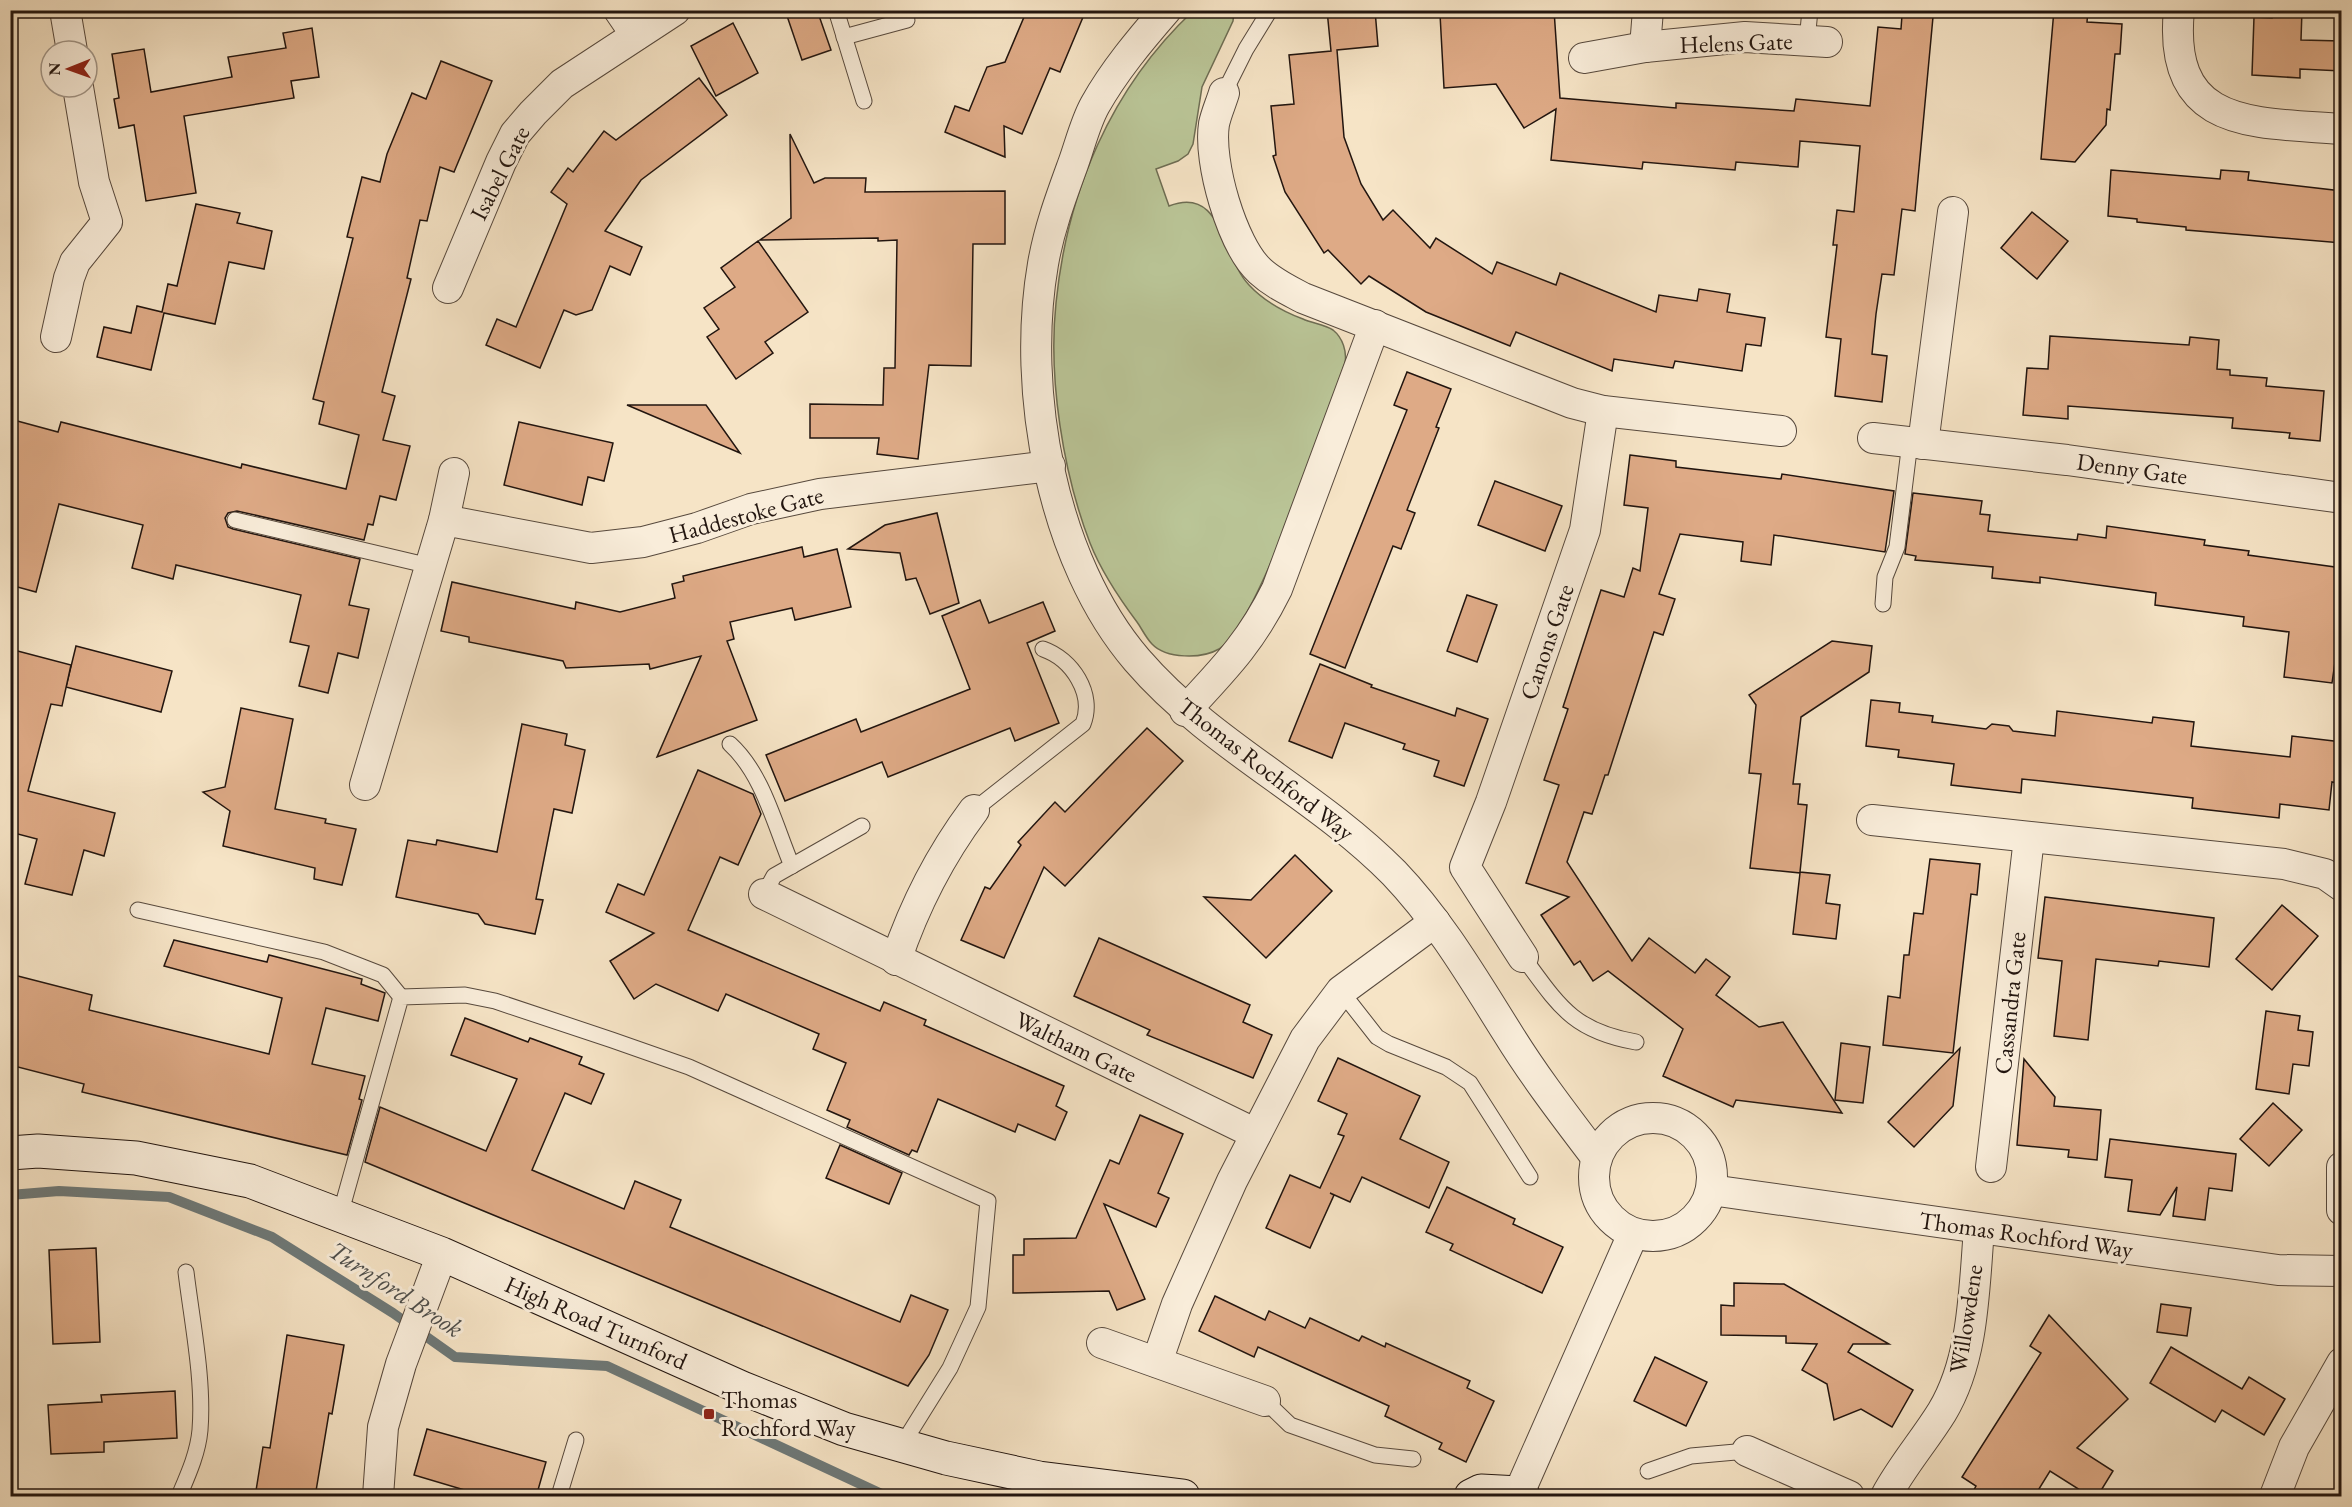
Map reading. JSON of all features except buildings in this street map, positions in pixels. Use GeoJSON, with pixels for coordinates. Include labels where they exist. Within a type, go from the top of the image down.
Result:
{"type":"FeatureCollection","features":[{"type":"Feature","properties":{"kind":"main road","name":"High Road Turnford"},"geometry":{"type":"LineString","coordinates":[[10,1153],[38,1151],[136,1158],[250,1181],[442,1254],[742,1388],[844,1429],[1039,1478],[1183,1497]]}},
{"type":"Feature","properties":{"kind":"main road"},"geometry":{"type":"LineString","coordinates":[[1471,1497],[1481,1491],[1521,1495]]}},
{"type":"Feature","properties":{"kind":"street"},"geometry":{"type":"LineString","coordinates":[[65,10],[70,39]]}},
{"type":"Feature","properties":{"kind":"street"},"geometry":{"type":"LineString","coordinates":[[619,10],[636,35]]}},
{"type":"Feature","properties":{"kind":"street","name":"Isabel Gate"},"geometry":{"type":"LineString","coordinates":[[448,288],[515,134],[562,84],[675,10]]}},
{"type":"Feature","properties":{"kind":"street","name":"Thomas Rochford Way"},"geometry":{"type":"LineString","coordinates":[[1166,10],[1135,45],[1094,107],[1057,208],[1043,263],[1036,347],[1038,401],[1050,466],[1068,537],[1099,608],[1136,659],[1185,711],[1257,766],[1318,807],[1396,875],[1435,922],[1544,1088],[1596,1157]]}},
{"type":"Feature","properties":{"kind":"street","name":"Helens Gate"},"geometry":{"type":"LineString","coordinates":[[1645,47],[1648,10]]}},
{"type":"Feature","properties":{"kind":"street"},"geometry":{"type":"LineString","coordinates":[[2179,10],[2177,36],[2184,74],[2193,89],[2216,110],[2245,121],[2342,129]]}},
{"type":"Feature","properties":{"kind":"street","name":"Helens Gate"},"geometry":{"type":"LineString","coordinates":[[1584,58],[1645,47],[1745,37],[1817,41]]}},
{"type":"Feature","properties":{"kind":"street"},"geometry":{"type":"LineString","coordinates":[[1224,93],[1214,124],[1216,164],[1232,224],[1245,251],[1259,270],[1279,285],[1304,298],[1572,403],[1603,411],[1780,431]]}},
{"type":"Feature","properties":{"kind":"street"},"geometry":{"type":"LineString","coordinates":[[56,337],[69,278],[75,262],[107,222],[94,182],[80,99]]}},
{"type":"Feature","properties":{"kind":"street"},"geometry":{"type":"LineString","coordinates":[[1916,443],[1953,212]]}},
{"type":"Feature","properties":{"kind":"street"},"geometry":{"type":"LineString","coordinates":[[1185,711],[1243,648],[1262,620],[1276,590],[1376,325]]}},
{"type":"Feature","properties":{"kind":"street","name":"Canons Gate"},"geometry":{"type":"LineString","coordinates":[[1523,957],[1465,867],[1491,802],[1585,530],[1603,411]]}},
{"type":"Feature","properties":{"kind":"street","name":"Denny Gate"},"geometry":{"type":"LineString","coordinates":[[1873,438],[2067,460],[2342,498]]}},
{"type":"Feature","properties":{"kind":"street","name":"Haddestoke Gate"},"geometry":{"type":"LineString","coordinates":[[444,520],[591,548],[654,539],[697,528],[751,509],[820,494],[1050,466]]}},
{"type":"Feature","properties":{"kind":"street"},"geometry":{"type":"LineString","coordinates":[[365,784],[444,520],[454,473]]}},
{"type":"Feature","properties":{"kind":"street"},"geometry":{"type":"LineString","coordinates":[[896,960],[912,913],[928,879],[948,844],[974,810]]}},
{"type":"Feature","properties":{"kind":"street"},"geometry":{"type":"LineString","coordinates":[[1872,820],[2284,864],[2325,874],[2342,886]]}},
{"type":"Feature","properties":{"kind":"street","name":"Cassandra Gate"},"geometry":{"type":"LineString","coordinates":[[1991,1167],[2029,838]]}},
{"type":"Feature","properties":{"kind":"street","name":"Waltham Gate"},"geometry":{"type":"LineString","coordinates":[[764,894],[1256,1134]]}},
{"type":"Feature","properties":{"kind":"street"},"geometry":{"type":"LineString","coordinates":[[1157,1362],[1177,1304],[1256,1134],[1305,1039],[1341,991],[1435,922]]}},
{"type":"Feature","properties":{"kind":"street"},"geometry":{"type":"LineString","coordinates":[[1634,1120],[1674,1120],[1697,1136],[1709,1155],[1711,1190],[1698,1217],[1670,1235],[1633,1234],[1608,1217],[1594,1190],[1596,1157],[1608,1136],[1634,1120]]}},
{"type":"Feature","properties":{"kind":"street"},"geometry":{"type":"LineString","coordinates":[[2342,1167],[2342,1210]]}},
{"type":"Feature","properties":{"kind":"street","name":"Thomas Rochford Way"},"geometry":{"type":"LineString","coordinates":[[1711,1190],[2278,1270],[2342,1272]]}},
{"type":"Feature","properties":{"kind":"street","name":"Willowdene"},"geometry":{"type":"LineString","coordinates":[[1886,1497],[1900,1468],[1942,1412],[1956,1383],[1965,1352],[1979,1229]]}},
{"type":"Feature","properties":{"kind":"street"},"geometry":{"type":"LineString","coordinates":[[1521,1495],[1633,1234]]}},
{"type":"Feature","properties":{"kind":"street"},"geometry":{"type":"LineString","coordinates":[[378,1497],[383,1427],[419,1312],[442,1254]]}},
{"type":"Feature","properties":{"kind":"street"},"geometry":{"type":"LineString","coordinates":[[1102,1343],[1265,1401]]}},
{"type":"Feature","properties":{"kind":"street"},"geometry":{"type":"LineString","coordinates":[[2275,1497],[2294,1447],[2342,1363]]}},
{"type":"Feature","properties":{"kind":"street"},"geometry":{"type":"LineString","coordinates":[[1747,1450],[1849,1497]]}},
{"type":"Feature","properties":{"kind":"lane"},"geometry":{"type":"LineString","coordinates":[[836,10],[864,102]]}},
{"type":"Feature","properties":{"kind":"lane"},"geometry":{"type":"LineString","coordinates":[[1224,93],[1246,49],[1270,10]]}},
{"type":"Feature","properties":{"kind":"lane"},"geometry":{"type":"LineString","coordinates":[[1810,10],[1817,41]]}},
{"type":"Feature","properties":{"kind":"lane"},"geometry":{"type":"LineString","coordinates":[[844,37],[906,20]]}},
{"type":"Feature","properties":{"kind":"lane"},"geometry":{"type":"LineString","coordinates":[[1883,604],[1885,577],[1897,547],[1916,443]]}},
{"type":"Feature","properties":{"kind":"lane"},"geometry":{"type":"LineString","coordinates":[[235,520],[430,566]]}},
{"type":"Feature","properties":{"kind":"lane"},"geometry":{"type":"LineString","coordinates":[[974,810],[1083,724],[1088,712],[1086,696],[1076,677],[1065,662],[1054,653],[1043,649]]}},
{"type":"Feature","properties":{"kind":"lane"},"geometry":{"type":"LineString","coordinates":[[730,744],[742,755],[757,780],[792,866]]}},
{"type":"Feature","properties":{"kind":"lane"},"geometry":{"type":"LineString","coordinates":[[764,894],[774,876],[862,826]]}},
{"type":"Feature","properties":{"kind":"lane"},"geometry":{"type":"LineString","coordinates":[[138,910],[324,952],[383,975],[401,997]]}},
{"type":"Feature","properties":{"kind":"lane"},"geometry":{"type":"LineString","coordinates":[[1523,957],[1559,1007],[1607,1037],[1636,1042]]}},
{"type":"Feature","properties":{"kind":"lane"},"geometry":{"type":"LineString","coordinates":[[1341,991],[1377,1037],[1446,1067],[1470,1083],[1530,1177]]}},
{"type":"Feature","properties":{"kind":"lane"},"geometry":{"type":"LineString","coordinates":[[401,997],[446,994],[475,997],[612,1040],[689,1067],[988,1201],[978,1306],[950,1368],[902,1445]]}},
{"type":"Feature","properties":{"kind":"lane"},"geometry":{"type":"LineString","coordinates":[[340,1215],[401,997]]}},
{"type":"Feature","properties":{"kind":"lane"},"geometry":{"type":"LineString","coordinates":[[179,1497],[192,1465],[200,1431],[200,1398],[186,1272]]}},
{"type":"Feature","properties":{"kind":"lane"},"geometry":{"type":"LineString","coordinates":[[1265,1401],[1290,1425],[1376,1455],[1413,1459]]}},
{"type":"Feature","properties":{"kind":"lane"},"geometry":{"type":"LineString","coordinates":[[559,1497],[576,1440]]}},
{"type":"Feature","properties":{"kind":"lane"},"geometry":{"type":"LineString","coordinates":[[1648,1471],[1690,1456],[1747,1450]]}},
{"type":"Feature","properties":{"kind":"green space"},"geometry":{"type":"Polygon","coordinates":[[[1193,11],[1234,11],[1233,21],[1202,87],[1193,144],[1188,154],[1178,161],[1156,169],[1169,206],[1187,202],[1200,205],[1211,214],[1240,272],[1249,285],[1267,301],[1281,309],[1333,330],[1342,341],[1345,363],[1290,516],[1253,600],[1235,631],[1219,649],[1203,655],[1184,656],[1166,653],[1150,642],[1111,584],[1090,543],[1080,516],[1065,456],[1056,393],[1054,332],[1062,262],[1071,221],[1098,144],[1139,74],[1164,41],[1193,11]]]}},
{"type":"Feature","properties":{"kind":"waterway","name":"Turnford Brook"},"geometry":{"type":"LineString","coordinates":[[10,1195],[59,1191],[169,1197],[272,1237],[393,1313],[455,1357],[607,1366],[886,1496]]}},
{"type":"Feature","properties":{"kind":"place","name":"Thomas Rochford Way"},"geometry":{"type":"Point","coordinates":[709,1414]}}]}
